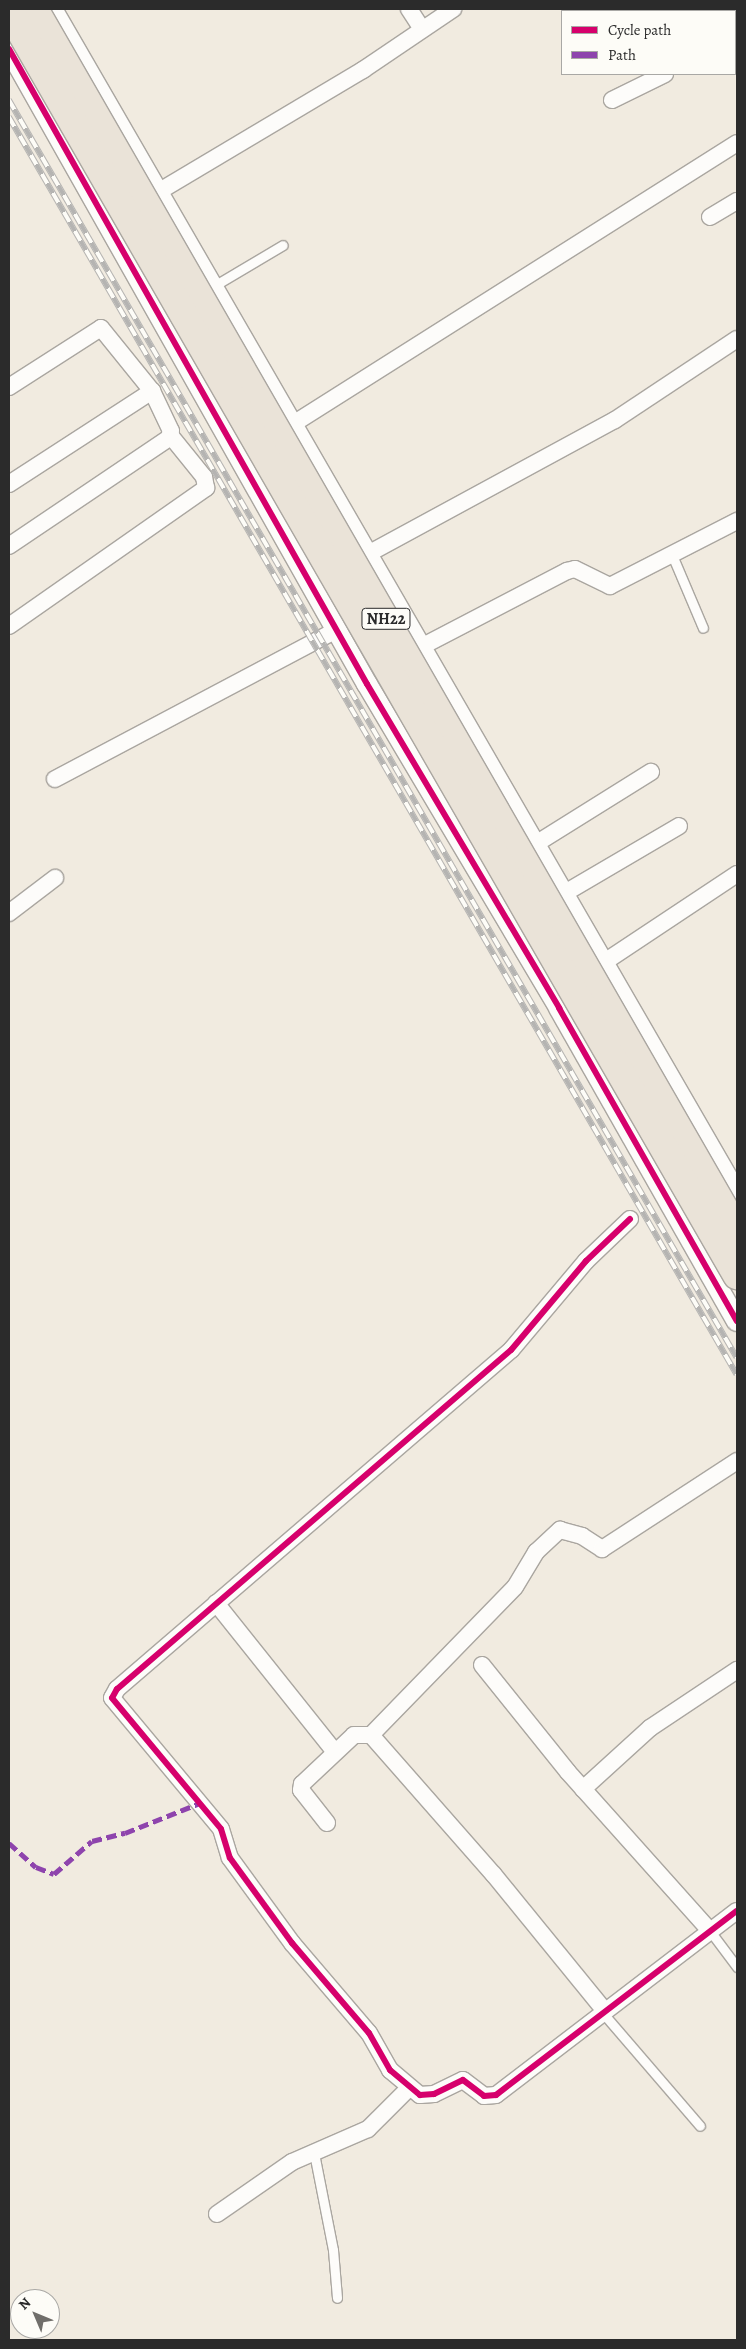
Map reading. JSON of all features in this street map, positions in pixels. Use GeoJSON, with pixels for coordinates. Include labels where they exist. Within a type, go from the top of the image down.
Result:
{"type":"FeatureCollection","features":[{"type":"Feature","properties":{"kind":"highway","name":"NH22"},"geometry":{"type":"LineString","coordinates":[[34,9],[737,1231]]}},
{"type":"Feature","properties":{"kind":"highway","name":"NH22"},"geometry":{"type":"LineString","coordinates":[[9,12],[737,1275]]}},
{"type":"Feature","properties":{"kind":"street"},"geometry":{"type":"LineString","coordinates":[[52,9],[419,648],[737,1194]]}},
{"type":"Feature","properties":{"kind":"street"},"geometry":{"type":"LineString","coordinates":[[409,9],[422,29]]}},
{"type":"Feature","properties":{"kind":"street"},"geometry":{"type":"LineString","coordinates":[[158,192],[363,70],[453,9]]}},
{"type":"Feature","properties":{"kind":"street"},"geometry":{"type":"LineString","coordinates":[[9,50],[242,456],[337,630],[511,926],[737,1321]]}},
{"type":"Feature","properties":{"kind":"street"},"geometry":{"type":"LineString","coordinates":[[612,100],[662,75]]}},
{"type":"Feature","properties":{"kind":"street"},"geometry":{"type":"LineString","coordinates":[[242,456],[737,142]]}},
{"type":"Feature","properties":{"kind":"street"},"geometry":{"type":"LineString","coordinates":[[710,217],[737,201]]}},
{"type":"Feature","properties":{"kind":"street"},"geometry":{"type":"LineString","coordinates":[[9,387],[101,328],[152,391],[170,436],[204,477],[206,488],[9,626]]}},
{"type":"Feature","properties":{"kind":"street"},"geometry":{"type":"LineString","coordinates":[[366,555],[615,420],[737,339]]}},
{"type":"Feature","properties":{"kind":"street"},"geometry":{"type":"LineString","coordinates":[[9,484],[152,391]]}},
{"type":"Feature","properties":{"kind":"street"},"geometry":{"type":"LineString","coordinates":[[9,546],[170,436]]}},
{"type":"Feature","properties":{"kind":"street"},"geometry":{"type":"LineString","coordinates":[[419,648],[567,570],[578,571],[601,594],[737,522]]}},
{"type":"Feature","properties":{"kind":"street"},"geometry":{"type":"LineString","coordinates":[[56,779],[337,630]]}},
{"type":"Feature","properties":{"kind":"street"},"geometry":{"type":"LineString","coordinates":[[534,845],[651,772]]}},
{"type":"Feature","properties":{"kind":"street"},"geometry":{"type":"LineString","coordinates":[[511,926],[679,826]]}},
{"type":"Feature","properties":{"kind":"street"},"geometry":{"type":"LineString","coordinates":[[603,964],[737,874]]}},
{"type":"Feature","properties":{"kind":"street"},"geometry":{"type":"LineString","coordinates":[[9,914],[55,878]]}},
{"type":"Feature","properties":{"kind":"street"},"geometry":{"type":"LineString","coordinates":[[630,1219],[586,1261],[511,1350],[117,1689],[113,1700],[221,1829],[230,1858],[408,2089],[428,2096],[463,2080],[492,2097],[737,1911]]}},
{"type":"Feature","properties":{"kind":"street"},"geometry":{"type":"LineString","coordinates":[[327,1823],[301,1787],[354,1735],[371,1734],[515,1587],[536,1552],[560,1530],[582,1536],[602,1549],[737,1461]]}},
{"type":"Feature","properties":{"kind":"street"},"geometry":{"type":"LineString","coordinates":[[216,1603],[335,1752]]}},
{"type":"Feature","properties":{"kind":"street"},"geometry":{"type":"LineString","coordinates":[[482,1665],[583,1789],[710,1931]]}},
{"type":"Feature","properties":{"kind":"street"},"geometry":{"type":"LineString","coordinates":[[583,1789],[657,1722],[737,1670]]}},
{"type":"Feature","properties":{"kind":"street"},"geometry":{"type":"LineString","coordinates":[[371,1734],[603,2011]]}},
{"type":"Feature","properties":{"kind":"street"},"geometry":{"type":"LineString","coordinates":[[217,2214],[257,2183],[314,2153],[368,2129],[408,2089]]}},
{"type":"Feature","properties":{"kind":"lane"},"geometry":{"type":"LineString","coordinates":[[212,287],[283,246]]}},
{"type":"Feature","properties":{"kind":"lane"},"geometry":{"type":"LineString","coordinates":[[672,555],[702,628]]}},
{"type":"Feature","properties":{"kind":"lane"},"geometry":{"type":"LineString","coordinates":[[710,1931],[737,1967]]}},
{"type":"Feature","properties":{"kind":"lane"},"geometry":{"type":"LineString","coordinates":[[603,2011],[700,2126]]}},
{"type":"Feature","properties":{"kind":"lane"},"geometry":{"type":"LineString","coordinates":[[314,2153],[333,2250],[337,2298]]}},
{"type":"Feature","properties":{"kind":"railway"},"geometry":{"type":"LineString","coordinates":[[9,100],[737,1358]]}},
{"type":"Feature","properties":{"kind":"railway"},"geometry":{"type":"LineString","coordinates":[[9,117],[737,1375]]}},
{"type":"Feature","properties":{"kind":"marked path"},"geometry":{"type":"LineString","coordinates":[[9,1843],[36,1867],[54,1874],[92,1841],[125,1833],[200,1803]]}},
{"type":"Feature","properties":{"kind":"cycle path"},"geometry":{"type":"LineString","coordinates":[[9,49],[367,684],[559,1008],[737,1321]]}},
{"type":"Feature","properties":{"kind":"cycle path"},"geometry":{"type":"LineString","coordinates":[[630,1219],[586,1261],[511,1350],[117,1689],[112,1698],[221,1829],[230,1858],[292,1943],[369,2033],[390,2070],[420,2095],[434,2094],[463,2080],[484,2096],[496,2095],[737,1911]]}}]}
